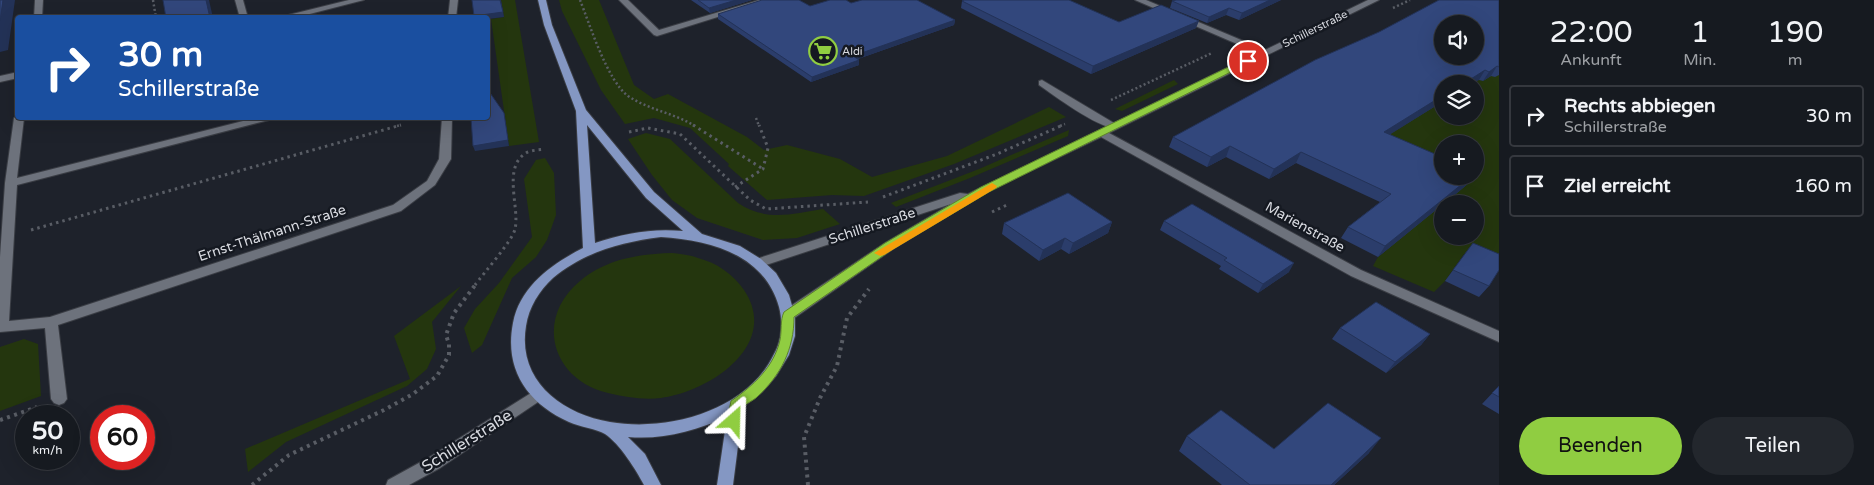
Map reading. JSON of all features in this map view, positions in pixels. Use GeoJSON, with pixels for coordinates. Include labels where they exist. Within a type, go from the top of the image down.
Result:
{"type":"FeatureCollection","features":[{"type":"Feature","properties":{"kind":"main road"},"geometry":{"type":"LineString","coordinates":[[542,0],[554,40],[581,111],[590,249]]}},
{"type":"Feature","properties":{"kind":"main road"},"geometry":{"type":"LineString","coordinates":[[581,111],[650,195],[698,236]]}},
{"type":"Feature","properties":{"kind":"main road"},"geometry":{"type":"LineString","coordinates":[[661,233],[698,236],[730,246],[758,263],[778,287],[788,316],[785,348],[777,364],[766,379],[751,394],[736,405],[715,416],[675,428],[631,432],[610,429],[575,418],[559,410],[539,394],[525,375],[519,360],[517,331],[527,302],[547,277],[560,266],[590,249],[625,237],[661,233]]}},
{"type":"Feature","properties":{"kind":"main road"},"geometry":{"type":"LineString","coordinates":[[725,485],[736,405]]}},
{"type":"Feature","properties":{"kind":"main road"},"geometry":{"type":"LineString","coordinates":[[610,429],[639,459],[653,485]]}},
{"type":"Feature","properties":{"kind":"street"},"geometry":{"type":"LineString","coordinates":[[38,15],[39,0]]}},
{"type":"Feature","properties":{"kind":"street"},"geometry":{"type":"LineString","coordinates":[[239,0],[243,15]]}},
{"type":"Feature","properties":{"kind":"street"},"geometry":{"type":"LineString","coordinates":[[293,15],[360,0]]}},
{"type":"Feature","properties":{"kind":"street"},"geometry":{"type":"LineString","coordinates":[[452,15],[454,0]]}},
{"type":"Feature","properties":{"kind":"street"},"geometry":{"type":"LineString","coordinates":[[623,0],[657,33],[768,0]]}},
{"type":"Feature","properties":{"kind":"street"},"geometry":{"type":"LineString","coordinates":[[1139,0],[1265,53]]}},
{"type":"Feature","properties":{"kind":"street","name":"Schillerstraße"},"geometry":{"type":"LineString","coordinates":[[788,316],[889,246],[985,189],[1374,0]]}},
{"type":"Feature","properties":{"kind":"street"},"geometry":{"type":"LineString","coordinates":[[0,79],[15,76]]}},
{"type":"Feature","properties":{"kind":"street"},"geometry":{"type":"LineString","coordinates":[[1042,83],[1089,114],[1114,126]]}},
{"type":"Feature","properties":{"kind":"street","name":"Ernst-Thälmann-Straße"},"geometry":{"type":"LineString","coordinates":[[19,120],[11,183],[2,327],[51,322],[397,208],[430,183],[445,160],[446,120]]}},
{"type":"Feature","properties":{"kind":"street"},"geometry":{"type":"LineString","coordinates":[[11,183],[257,120]]}},
{"type":"Feature","properties":{"kind":"street","name":"Marienstraße"},"geometry":{"type":"LineString","coordinates":[[1101,133],[1356,273],[1499,337]]}},
{"type":"Feature","properties":{"kind":"street","name":"Schillerstraße"},"geometry":{"type":"LineString","coordinates":[[758,263],[985,189]]}},
{"type":"Feature","properties":{"kind":"street"},"geometry":{"type":"LineString","coordinates":[[51,322],[59,399]]}},
{"type":"Feature","properties":{"kind":"street","name":"Schillerstraße"},"geometry":{"type":"LineString","coordinates":[[394,485],[434,463],[539,394]]}},
{"type":"Feature","properties":{"kind":"path"},"geometry":{"type":"LineString","coordinates":[[153,0],[156,15]]}},
{"type":"Feature","properties":{"kind":"path"},"geometry":{"type":"LineString","coordinates":[[580,0],[611,76],[627,94],[651,108],[685,120],[763,170]]}},
{"type":"Feature","properties":{"kind":"path"},"geometry":{"type":"LineString","coordinates":[[629,132],[648,128],[680,134],[735,187],[758,206],[766,209],[866,203],[996,154],[1089,114],[1101,105],[1237,41]]}},
{"type":"Feature","properties":{"kind":"path"},"geometry":{"type":"LineString","coordinates":[[735,187],[763,170],[768,148],[756,118]]}},
{"type":"Feature","properties":{"kind":"path"},"geometry":{"type":"LineString","coordinates":[[8,237],[401,125]]}},
{"type":"Feature","properties":{"kind":"path"},"geometry":{"type":"LineString","coordinates":[[252,485],[289,455],[384,410],[413,394],[437,376],[448,354],[449,344],[446,335],[454,313],[515,231],[516,213],[512,180],[518,163],[526,153],[545,149]]}},
{"type":"Feature","properties":{"kind":"path"},"geometry":{"type":"LineString","coordinates":[[808,485],[804,437],[820,398],[837,366],[847,318],[871,286]]}},
{"type":"Feature","properties":{"kind":"path"},"geometry":{"type":"LineString","coordinates":[[0,420],[59,399]]}},
{"type":"Feature","properties":{"kind":"green space"},"geometry":{"type":"Polygon","coordinates":[[[501,0],[515,0],[539,142],[509,146],[491,19],[504,17],[501,0]]]}},
{"type":"Feature","properties":{"kind":"green space"},"geometry":{"type":"Polygon","coordinates":[[[559,0],[599,0],[634,85],[654,99],[668,94],[747,137],[764,150],[787,145],[840,159],[872,177],[947,156],[1049,107],[1066,117],[954,164],[864,196],[832,195],[767,200],[728,166],[729,164],[690,128],[654,118],[625,124],[601,90],[562,11],[559,0]]]}},
{"type":"Feature","properties":{"kind":"green space"},"geometry":{"type":"Polygon","coordinates":[[[1434,63],[1434,65],[1446,65],[1499,75],[1499,255],[1464,254],[1445,281],[1434,292],[1373,266],[1378,257],[1434,211],[1434,245],[1484,245],[1484,195],[1447,195],[1452,185],[1484,185],[1484,135],[1434,135],[1434,165],[1324,97],[1434,63]]]}},
{"type":"Feature","properties":{"kind":"green space"},"geometry":{"type":"Polygon","coordinates":[[[1174,80],[1178,84],[1122,111],[1115,109],[1174,80]]]}},
{"type":"Feature","properties":{"kind":"green space"},"geometry":{"type":"Polygon","coordinates":[[[1069,130],[1068,136],[970,178],[896,207],[891,203],[979,169],[1069,130]]]}},
{"type":"Feature","properties":{"kind":"green space"},"geometry":{"type":"Polygon","coordinates":[[[646,133],[670,139],[738,203],[748,209],[769,215],[779,215],[823,209],[840,224],[797,238],[763,240],[697,218],[672,200],[652,175],[628,139],[646,133]]]}},
{"type":"Feature","properties":{"kind":"green space"},"geometry":{"type":"Polygon","coordinates":[[[545,158],[554,173],[556,215],[547,240],[536,257],[512,278],[482,345],[472,353],[464,328],[475,309],[499,283],[532,237],[524,179],[536,160],[545,158]]]}},
{"type":"Feature","properties":{"kind":"green space"},"geometry":{"type":"Polygon","coordinates":[[[672,253],[695,257],[718,266],[730,274],[744,290],[753,310],[753,329],[747,347],[718,376],[680,394],[661,398],[634,398],[608,393],[589,386],[574,375],[562,362],[556,346],[554,330],[557,313],[566,296],[580,281],[601,267],[635,256],[672,253]]]}},
{"type":"Feature","properties":{"kind":"green space"},"geometry":{"type":"Polygon","coordinates":[[[461,286],[432,322],[436,349],[427,369],[407,386],[286,442],[248,472],[245,449],[410,379],[394,336],[461,286]]]}},
{"type":"Feature","properties":{"kind":"green space"},"geometry":{"type":"Polygon","coordinates":[[[24,339],[38,344],[41,396],[0,411],[0,347],[24,339]]]}},
{"type":"Feature","properties":{"kind":"building"},"geometry":{"type":"Polygon","coordinates":[[[0,0],[3,0],[0,21],[0,0]]]}},
{"type":"Feature","properties":{"kind":"building"},"geometry":{"type":"Polygon","coordinates":[[[163,0],[206,0],[209,15],[166,15],[163,0]]]}},
{"type":"Feature","properties":{"kind":"building"},"geometry":{"type":"Polygon","coordinates":[[[472,0],[500,0],[503,12],[474,15],[472,0]]]}},
{"type":"Feature","properties":{"kind":"building"},"geometry":{"type":"Polygon","coordinates":[[[698,0],[736,0],[709,8],[698,0]]]}},
{"type":"Feature","properties":{"kind":"building","name":"Aldi"},"geometry":{"type":"Polygon","coordinates":[[[762,0],[799,0],[810,6],[830,0],[846,0],[851,3],[862,0],[917,0],[955,20],[853,56],[859,60],[812,77],[718,14],[762,0]]]}},
{"type":"Feature","properties":{"kind":"building"},"geometry":{"type":"Polygon","coordinates":[[[1069,0],[1119,22],[1161,5],[1199,21],[1093,66],[962,1],[1069,0]]]}},
{"type":"Feature","properties":{"kind":"building"},"geometry":{"type":"Polygon","coordinates":[[[1270,0],[1242,13],[1229,8],[1209,17],[1172,1],[1270,0]]]}},
{"type":"Feature","properties":{"kind":"building"},"geometry":{"type":"Polygon","coordinates":[[[1439,0],[1499,0],[1499,67],[1497,66],[1489,72],[1485,70],[1477,75],[1434,75],[1434,101],[1384,132],[1434,154],[1434,185],[1461,185],[1448,195],[1434,195],[1434,207],[1385,246],[1348,227],[1391,194],[1301,152],[1274,169],[1230,146],[1211,157],[1173,137],[1315,60],[1379,32],[1439,0]]]}},
{"type":"Feature","properties":{"kind":"building"},"geometry":{"type":"Polygon","coordinates":[[[490,93],[504,113],[508,140],[473,146],[471,120],[490,120],[490,93]]]}},
{"type":"Feature","properties":{"kind":"building"},"geometry":{"type":"Polygon","coordinates":[[[1068,193],[1112,222],[1073,243],[1065,238],[1043,250],[1004,223],[1068,193]]]}},
{"type":"Feature","properties":{"kind":"building"},"geometry":{"type":"Polygon","coordinates":[[[1192,204],[1294,263],[1263,284],[1224,260],[1227,258],[1164,221],[1192,204]]]}},
{"type":"Feature","properties":{"kind":"building"},"geometry":{"type":"Polygon","coordinates":[[[1472,245],[1478,245],[1499,254],[1499,270],[1489,286],[1453,270],[1472,245]]]}},
{"type":"Feature","properties":{"kind":"building"},"geometry":{"type":"Polygon","coordinates":[[[1376,302],[1430,334],[1395,362],[1340,328],[1376,302]]]}},
{"type":"Feature","properties":{"kind":"building"},"geometry":{"type":"Polygon","coordinates":[[[1499,386],[1499,397],[1492,393],[1499,386]]]}},
{"type":"Feature","properties":{"kind":"building"},"geometry":{"type":"Polygon","coordinates":[[[1328,403],[1381,438],[1331,485],[1250,485],[1187,436],[1221,410],[1274,449],[1328,403]]]}},
{"type":"Feature","properties":{"kind":"slow traffic"},"geometry":{"type":"LineString","coordinates":[[880,253],[992,186]]}},
{"type":"Feature","properties":{"kind":"place","name":"Aldi"},"geometry":{"type":"Point","coordinates":[823,51]}},
{"type":"Feature","properties":{"kind":"route"},"geometry":{"type":"LineString","coordinates":[[734,421],[736,405],[751,394],[766,379],[777,364],[785,348],[788,316],[812,299],[889,246],[985,189],[1248,61]]}}]}
